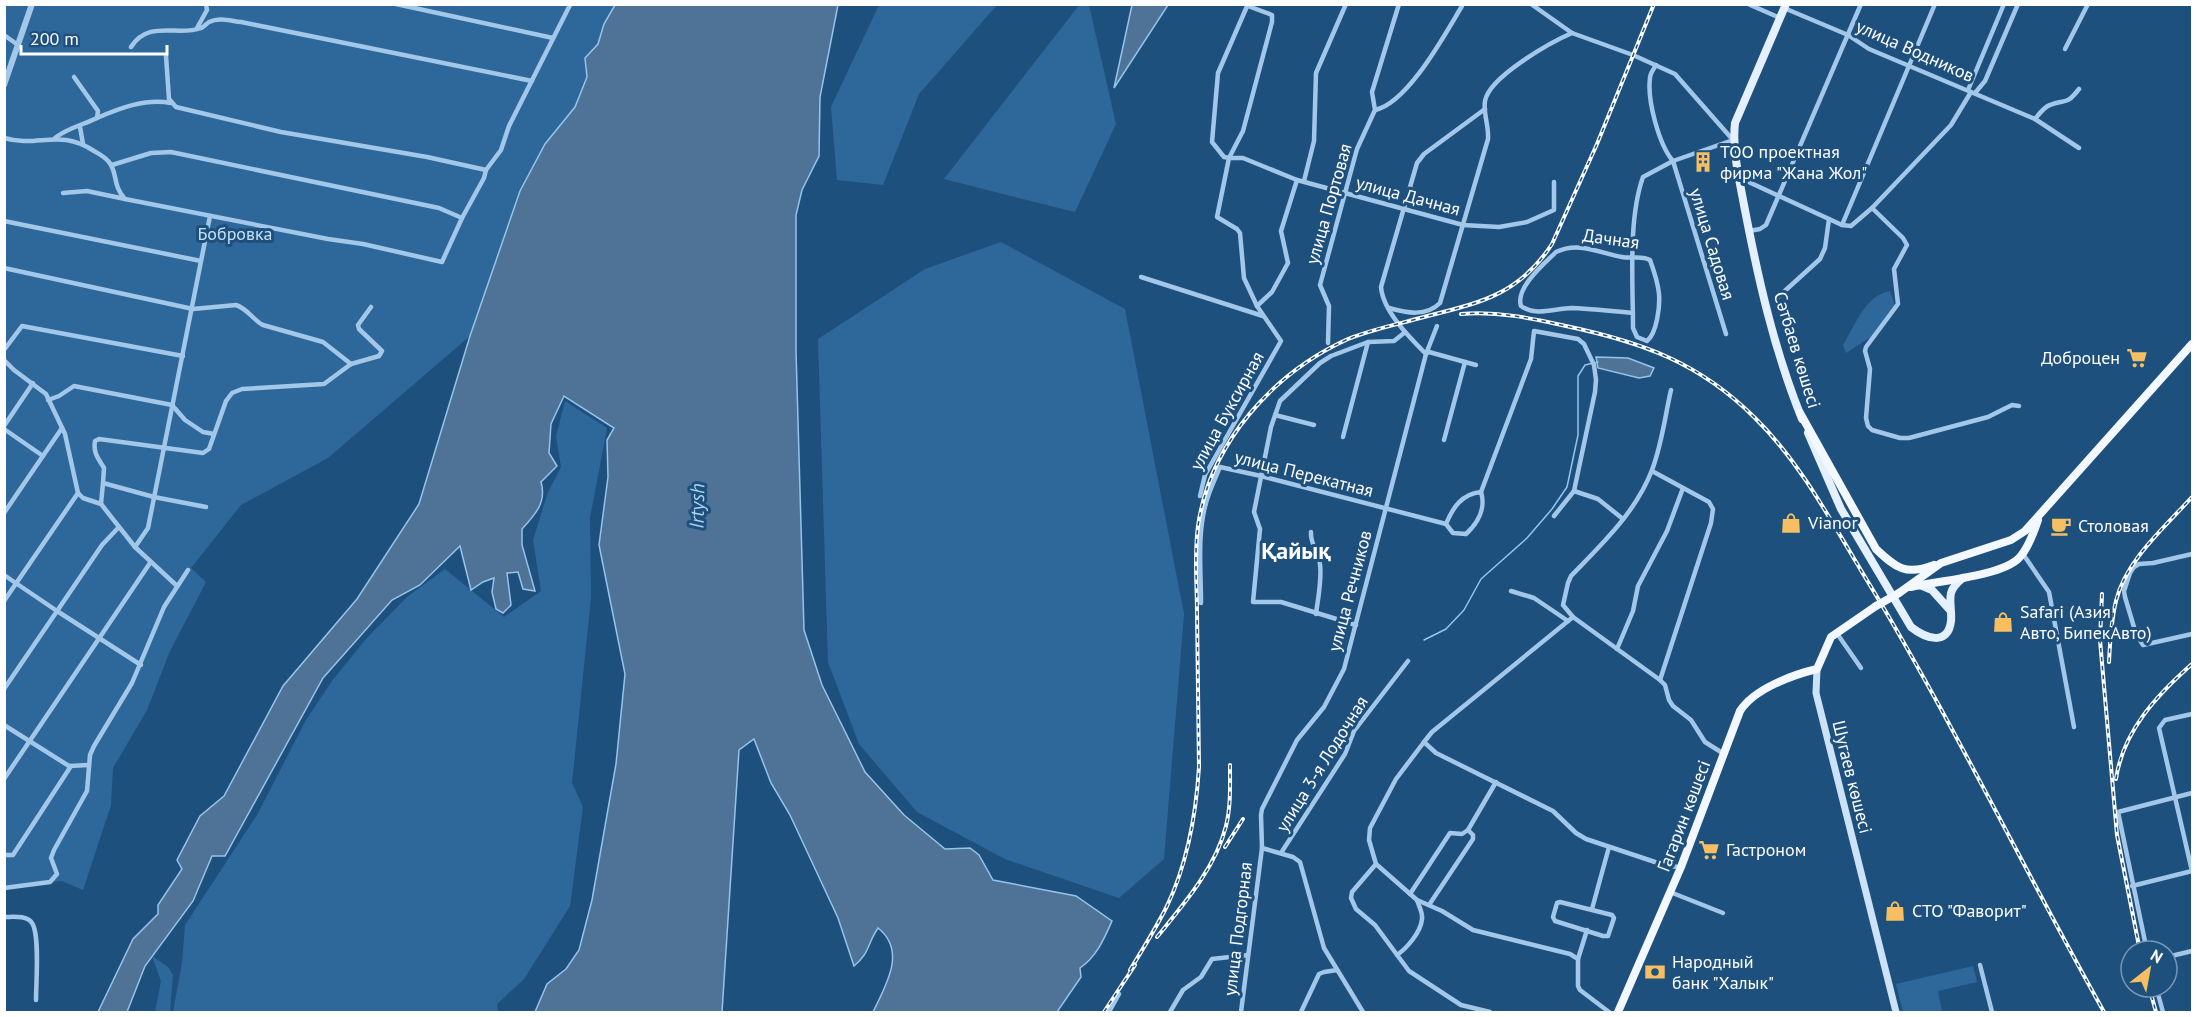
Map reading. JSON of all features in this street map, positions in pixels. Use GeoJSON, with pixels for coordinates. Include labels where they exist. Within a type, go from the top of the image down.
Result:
{"type":"FeatureCollection","features":[{"type":"Feature","properties":{"kind":"highway","name":"Шугаев көшесі"},"geometry":{"type":"LineString","coordinates":[[1817,669],[1831,637],[1836,632],[1907,588],[1941,563],[2011,540],[2025,531],[2193,344]]}},
{"type":"Feature","properties":{"kind":"highway"},"geometry":{"type":"LineString","coordinates":[[1800,413],[1876,549],[1893,566],[1901,569],[1917,570],[1941,563]]}},
{"type":"Feature","properties":{"kind":"highway","name":"Шугаев көшесі"},"geometry":{"type":"LineString","coordinates":[[2023,554],[2040,516]]}},
{"type":"Feature","properties":{"kind":"highway"},"geometry":{"type":"LineString","coordinates":[[1941,563],[1937,574],[1946,581],[2012,564],[2023,554],[2021,545],[2011,540]]}},
{"type":"Feature","properties":{"kind":"highway","name":"Шугаев көшесі"},"geometry":{"type":"LineString","coordinates":[[1907,588],[1946,581]]}},
{"type":"Feature","properties":{"kind":"highway","name":"Гагарин көшесі"},"geometry":{"type":"LineString","coordinates":[[1618,1012],[1681,867],[1740,711],[1746,702],[1781,681],[1817,669]]}},
{"type":"Feature","properties":{"kind":"main road","name":"Сәтбаев көшесі"},"geometry":{"type":"LineString","coordinates":[[1785,6],[1735,123],[1733,140],[1749,231],[1771,330],[1800,413],[1841,509],[1911,627],[1922,636],[1929,638],[1939,638],[1948,630],[1952,592],[1957,582],[1967,576]]}},
{"type":"Feature","properties":{"kind":"main road"},"geometry":{"type":"LineString","coordinates":[[1920,585],[1932,590],[1950,611]]}},
{"type":"Feature","properties":{"kind":"main road","name":"Шугаев көшесі"},"geometry":{"type":"LineString","coordinates":[[1817,669],[1816,693],[1896,1012]]}},
{"type":"Feature","properties":{"kind":"street"},"geometry":{"type":"LineString","coordinates":[[5,84],[32,4]]}},
{"type":"Feature","properties":{"kind":"street"},"geometry":{"type":"LineString","coordinates":[[396,4],[553,38]]}},
{"type":"Feature","properties":{"kind":"street"},"geometry":{"type":"LineString","coordinates":[[1304,182],[1314,141],[1316,73],[1346,4]]}},
{"type":"Feature","properties":{"kind":"street","name":"улица Портовая"},"geometry":{"type":"LineString","coordinates":[[1328,343],[1329,306],[1320,285],[1357,149],[1375,110],[1372,92],[1398,4]]}},
{"type":"Feature","properties":{"kind":"street"},"geometry":{"type":"LineString","coordinates":[[1531,4],[1572,33],[1675,74],[1733,140],[1673,161],[1643,177],[1636,196],[1633,313]]}},
{"type":"Feature","properties":{"kind":"street"},"geometry":{"type":"LineString","coordinates":[[1748,4],[1780,18]]}},
{"type":"Feature","properties":{"kind":"street"},"geometry":{"type":"LineString","coordinates":[[1749,231],[1766,225],[1861,4]]}},
{"type":"Feature","properties":{"kind":"street"},"geometry":{"type":"LineString","coordinates":[[1842,225],[1935,4]]}},
{"type":"Feature","properties":{"kind":"street"},"geometry":{"type":"LineString","coordinates":[[1739,177],[1842,225],[1856,223],[1951,125],[1971,92],[2004,4]]}},
{"type":"Feature","properties":{"kind":"street"},"geometry":{"type":"LineString","coordinates":[[1971,92],[1985,81],[2018,4]]}},
{"type":"Feature","properties":{"kind":"street"},"geometry":{"type":"LineString","coordinates":[[2065,49],[2088,4]]}},
{"type":"Feature","properties":{"kind":"street"},"geometry":{"type":"LineString","coordinates":[[63,193],[87,190],[210,216],[383,248],[442,262],[486,170],[501,150],[509,126],[569,5]]}},
{"type":"Feature","properties":{"kind":"street"},"geometry":{"type":"LineString","coordinates":[[1229,158],[1224,157],[1212,142],[1218,74],[1248,5],[1272,15],[1272,22],[1244,132],[1229,158],[1217,217],[1240,233],[1244,278],[1263,316]]}},
{"type":"Feature","properties":{"kind":"street"},"geometry":{"type":"LineString","coordinates":[[1375,110],[1388,106],[1424,68],[1462,6]]}},
{"type":"Feature","properties":{"kind":"street","name":"улица Водников"},"geometry":{"type":"LineString","coordinates":[[1785,6],[1848,35],[1869,50],[2036,119],[2079,148]]}},
{"type":"Feature","properties":{"kind":"street"},"geometry":{"type":"LineString","coordinates":[[197,28],[207,7],[219,19]]}},
{"type":"Feature","properties":{"kind":"street"},"geometry":{"type":"LineString","coordinates":[[131,47],[137,38],[147,33],[197,28],[219,19],[532,81]]}},
{"type":"Feature","properties":{"kind":"street"},"geometry":{"type":"LineString","coordinates":[[1389,308],[1408,313],[1426,312],[1440,303],[1488,139],[1485,109],[1487,93],[1507,73],[1548,44],[1572,33]]}},
{"type":"Feature","properties":{"kind":"street"},"geometry":{"type":"LineString","coordinates":[[4,35],[18,45]]}},
{"type":"Feature","properties":{"kind":"street"},"geometry":{"type":"LineString","coordinates":[[166,56],[169,99],[176,107],[280,132],[486,170]]}},
{"type":"Feature","properties":{"kind":"street","name":"улица Садовая"},"geometry":{"type":"LineString","coordinates":[[1656,65],[1650,76],[1653,113],[1668,156],[1673,161],[1726,334]]}},
{"type":"Feature","properties":{"kind":"street"},"geometry":{"type":"LineString","coordinates":[[74,77],[98,111],[97,118]]}},
{"type":"Feature","properties":{"kind":"street"},"geometry":{"type":"LineString","coordinates":[[2036,119],[2047,106],[2071,100],[2079,89]]}},
{"type":"Feature","properties":{"kind":"street"},"geometry":{"type":"LineString","coordinates":[[55,138],[64,131],[80,127],[133,104],[155,101],[171,103]]}},
{"type":"Feature","properties":{"kind":"street"},"geometry":{"type":"LineString","coordinates":[[1476,365],[1429,352],[1426,354],[1404,333],[1381,293],[1381,287],[1417,163],[1424,154],[1485,109]]}},
{"type":"Feature","properties":{"kind":"street"},"geometry":{"type":"LineString","coordinates":[[80,127],[83,144]]}},
{"type":"Feature","properties":{"kind":"street"},"geometry":{"type":"LineString","coordinates":[[4,138],[34,141],[55,138],[83,144],[108,160],[116,185],[125,199]]}},
{"type":"Feature","properties":{"kind":"street"},"geometry":{"type":"LineString","coordinates":[[111,165],[151,153],[171,152],[439,208],[462,218]]}},
{"type":"Feature","properties":{"kind":"street","name":"улица Дачная"},"geometry":{"type":"LineString","coordinates":[[1229,158],[1243,158],[1297,180],[1463,225],[1499,227],[1527,222],[1540,215],[1551,213],[1554,210],[1554,182]]}},
{"type":"Feature","properties":{"kind":"street"},"geometry":{"type":"LineString","coordinates":[[1257,306],[1272,292],[1288,263],[1281,231],[1297,180]]}},
{"type":"Feature","properties":{"kind":"street"},"geometry":{"type":"LineString","coordinates":[[1872,208],[1903,238],[1907,245],[1894,269],[1898,304],[1869,342],[1865,351],[1870,369],[1866,418],[1868,426],[1872,430],[1900,438],[1909,438],[1988,417],[2012,405],[2019,406]]}},
{"type":"Feature","properties":{"kind":"street"},"geometry":{"type":"LineString","coordinates":[[135,547],[148,528],[210,216]]}},
{"type":"Feature","properties":{"kind":"street"},"geometry":{"type":"LineString","coordinates":[[1777,298],[1820,259],[1825,248],[1829,219]]}},
{"type":"Feature","properties":{"kind":"street"},"geometry":{"type":"LineString","coordinates":[[4,221],[201,261]]}},
{"type":"Feature","properties":{"kind":"street","name":"Дачная"},"geometry":{"type":"LineString","coordinates":[[1589,248],[1623,257],[1645,257],[1650,260],[1660,296],[1651,339],[1642,340],[1634,333],[1633,313],[1571,308],[1549,312],[1529,310],[1521,306],[1519,302],[1523,288],[1556,252],[1562,249],[1589,248]]}},
{"type":"Feature","properties":{"kind":"street"},"geometry":{"type":"LineString","coordinates":[[4,268],[193,309],[230,304],[243,307],[256,322],[323,342],[351,364]]}},
{"type":"Feature","properties":{"kind":"street"},"geometry":{"type":"LineString","coordinates":[[1141,277],[1263,316]]}},
{"type":"Feature","properties":{"kind":"street"},"geometry":{"type":"LineString","coordinates":[[101,504],[104,468],[96,459],[95,441],[99,439],[203,453],[209,449],[226,400],[231,393],[242,389],[324,384],[351,364],[379,356],[382,351],[359,329],[361,320],[371,307]]}},
{"type":"Feature","properties":{"kind":"street","name":"улица Буксирная"},"geometry":{"type":"LineString","coordinates":[[1200,496],[1205,475],[1281,340],[1263,316]]}},
{"type":"Feature","properties":{"kind":"street"},"geometry":{"type":"LineString","coordinates":[[4,350],[22,326],[183,356]]}},
{"type":"Feature","properties":{"kind":"street","name":"улица Речников"},"geometry":{"type":"LineString","coordinates":[[1262,848],[1262,809],[1297,740],[1324,707],[1338,683],[1356,625],[1426,354],[1437,326]]}},
{"type":"Feature","properties":{"kind":"street"},"geometry":{"type":"LineString","coordinates":[[1446,524],[1457,504],[1465,496],[1481,492],[1531,360],[1534,331],[1578,339],[1589,351],[1594,365],[1596,392],[1574,491],[1554,516]]}},
{"type":"Feature","properties":{"kind":"street"},"geometry":{"type":"LineString","coordinates":[[1356,625],[1281,602],[1253,602],[1260,529],[1254,512],[1275,415],[1284,396],[1302,383],[1320,363],[1346,349],[1368,342],[1394,340],[1404,333]]}},
{"type":"Feature","properties":{"kind":"street"},"geometry":{"type":"LineString","coordinates":[[1343,437],[1368,342]]}},
{"type":"Feature","properties":{"kind":"street"},"geometry":{"type":"LineString","coordinates":[[4,360],[46,394],[63,428],[78,493],[83,498],[101,504],[135,547],[176,585]]}},
{"type":"Feature","properties":{"kind":"street"},"geometry":{"type":"LineString","coordinates":[[1444,440],[1465,362]]}},
{"type":"Feature","properties":{"kind":"street"},"geometry":{"type":"LineString","coordinates":[[33,383],[4,428],[43,456]]}},
{"type":"Feature","properties":{"kind":"street"},"geometry":{"type":"LineString","coordinates":[[48,400],[74,386],[172,405],[185,420],[203,432],[214,434]]}},
{"type":"Feature","properties":{"kind":"street"},"geometry":{"type":"LineString","coordinates":[[1671,390],[1652,471],[1643,489],[1609,537],[1571,576],[1563,605],[1573,617],[1659,680],[1665,686],[1673,706],[1691,720],[1705,742],[1724,754]]}},
{"type":"Feature","properties":{"kind":"street"},"geometry":{"type":"LineString","coordinates":[[1275,415],[1314,425]]}},
{"type":"Feature","properties":{"kind":"street"},"geometry":{"type":"LineString","coordinates":[[4,513],[63,428]]}},
{"type":"Feature","properties":{"kind":"street","name":"улица Перекатная"},"geometry":{"type":"LineString","coordinates":[[1201,603],[1204,512],[1220,467],[1446,524],[1449,530],[1458,535],[1466,534],[1470,530],[1483,508],[1481,492]]}},
{"type":"Feature","properties":{"kind":"street"},"geometry":{"type":"LineString","coordinates":[[1652,471],[1709,502],[1713,509],[1713,515],[1659,680]]}},
{"type":"Feature","properties":{"kind":"street"},"geometry":{"type":"LineString","coordinates":[[103,483],[154,497],[206,507]]}},
{"type":"Feature","properties":{"kind":"street"},"geometry":{"type":"LineString","coordinates":[[1617,649],[1633,611],[1638,586],[1667,531],[1683,488]]}},
{"type":"Feature","properties":{"kind":"street"},"geometry":{"type":"LineString","coordinates":[[1574,491],[1598,498],[1623,519]]}},
{"type":"Feature","properties":{"kind":"street"},"geometry":{"type":"LineString","coordinates":[[4,601],[78,493]]}},
{"type":"Feature","properties":{"kind":"street"},"geometry":{"type":"LineString","coordinates":[[4,689],[102,545],[118,528]]}},
{"type":"Feature","properties":{"kind":"street"},"geometry":{"type":"LineString","coordinates":[[1311,532],[1310,541],[1321,567],[1316,614]]}},
{"type":"Feature","properties":{"kind":"street"},"geometry":{"type":"LineString","coordinates":[[2023,554],[2049,592],[2074,727]]}},
{"type":"Feature","properties":{"kind":"street"},"geometry":{"type":"LineString","coordinates":[[2193,554],[2139,564],[2130,573],[2124,591],[2140,642],[2146,645],[2193,634]]}},
{"type":"Feature","properties":{"kind":"street"},"geometry":{"type":"LineString","coordinates":[[4,778],[150,563]]}},
{"type":"Feature","properties":{"kind":"street"},"geometry":{"type":"LineString","coordinates":[[4,888],[50,882],[57,874],[51,858],[87,791],[89,765],[94,746],[141,665],[160,614],[176,585],[188,570]]}},
{"type":"Feature","properties":{"kind":"street"},"geometry":{"type":"LineString","coordinates":[[4,575],[141,665]]}},
{"type":"Feature","properties":{"kind":"street"},"geometry":{"type":"LineString","coordinates":[[1511,591],[1534,598],[1568,621]]}},
{"type":"Feature","properties":{"kind":"street"},"geometry":{"type":"LineString","coordinates":[[1573,617],[1432,732],[1396,779],[1370,828],[1369,840],[1376,864],[1417,900],[1473,930],[1570,954],[1578,959]]}},
{"type":"Feature","properties":{"kind":"street"},"geometry":{"type":"LineString","coordinates":[[1836,632],[1862,668]]}},
{"type":"Feature","properties":{"kind":"street","name":"улица 3-я Лодочная"},"geometry":{"type":"LineString","coordinates":[[1281,853],[1345,754],[1354,731],[1408,661]]}},
{"type":"Feature","properties":{"kind":"street"},"geometry":{"type":"LineString","coordinates":[[2132,886],[2193,871],[2159,728],[2165,720],[2193,714]]}},
{"type":"Feature","properties":{"kind":"street"},"geometry":{"type":"LineString","coordinates":[[4,724],[71,766],[89,765]]}},
{"type":"Feature","properties":{"kind":"street"},"geometry":{"type":"LineString","coordinates":[[1424,742],[1437,753],[1553,811],[1576,833],[1609,847],[1667,866],[1681,867]]}},
{"type":"Feature","properties":{"kind":"street"},"geometry":{"type":"LineString","coordinates":[[4,855],[13,855],[71,766]]}},
{"type":"Feature","properties":{"kind":"street"},"geometry":{"type":"LineString","coordinates":[[1410,894],[1450,833],[1462,834],[1468,830],[1496,782]]}},
{"type":"Feature","properties":{"kind":"street"},"geometry":{"type":"LineString","coordinates":[[2144,939],[2118,812],[2193,793]]}},
{"type":"Feature","properties":{"kind":"street"},"geometry":{"type":"LineString","coordinates":[[1429,905],[1473,839],[1473,835],[1468,830]]}},
{"type":"Feature","properties":{"kind":"street"},"geometry":{"type":"LineString","coordinates":[[1592,909],[1609,847]]}},
{"type":"Feature","properties":{"kind":"street","name":"улица 3-я Лодочная"},"geometry":{"type":"LineString","coordinates":[[1262,848],[1298,859],[1302,866],[1324,948],[1363,1012]]}},
{"type":"Feature","properties":{"kind":"street","name":"улица Подгорная"},"geometry":{"type":"LineString","coordinates":[[1241,1012],[1262,848]]}},
{"type":"Feature","properties":{"kind":"street"},"geometry":{"type":"LineString","coordinates":[[1376,864],[1355,887],[1351,898],[1356,909],[1375,925],[1409,971],[1461,1005],[1491,1012]]}},
{"type":"Feature","properties":{"kind":"street"},"geometry":{"type":"LineString","coordinates":[[1670,892],[1723,914]]}},
{"type":"Feature","properties":{"kind":"street"},"geometry":{"type":"LineString","coordinates":[[1397,955],[1411,942],[1422,921],[1417,900]]}},
{"type":"Feature","properties":{"kind":"street"},"geometry":{"type":"LineString","coordinates":[[1557,903],[1592,909],[1612,915],[1614,918],[1608,936],[1587,930],[1555,921],[1553,917],[1557,903]]}},
{"type":"Feature","properties":{"kind":"street"},"geometry":{"type":"LineString","coordinates":[[4,916],[26,918],[32,922],[36,933],[36,1000]]}},
{"type":"Feature","properties":{"kind":"street"},"geometry":{"type":"LineString","coordinates":[[1587,930],[1578,959],[1578,986],[1607,1012]]}},
{"type":"Feature","properties":{"kind":"street"},"geometry":{"type":"LineString","coordinates":[[1170,1012],[1183,990],[1201,977],[1215,957],[1248,955]]}},
{"type":"Feature","properties":{"kind":"street"},"geometry":{"type":"LineString","coordinates":[[1980,965],[1992,1012]]}},
{"type":"Feature","properties":{"kind":"street"},"geometry":{"type":"LineString","coordinates":[[1301,1012],[1319,974],[1328,970],[1337,970]]}},
{"type":"Feature","properties":{"kind":"street"},"geometry":{"type":"LineString","coordinates":[[1109,1012],[1119,994]]}},
{"type":"Feature","properties":{"kind":"green space"},"geometry":{"type":"Polygon","coordinates":[[[1080,4],[1089,5],[1116,124],[1075,212],[944,179],[1080,4]]]}},
{"type":"Feature","properties":{"kind":"green space","name":"Бобровка"},"geometry":{"type":"Polygon","coordinates":[[[5,5],[615,5],[604,24],[598,44],[585,58],[587,77],[575,107],[545,144],[520,191],[470,336],[328,458],[241,505],[191,568],[206,582],[170,651],[147,710],[113,768],[111,805],[83,890],[62,881],[5,886],[5,5]]]}},
{"type":"Feature","properties":{"kind":"green space"},"geometry":{"type":"Polygon","coordinates":[[[879,5],[997,5],[919,94],[883,185],[837,180],[831,107],[879,5]]]}},
{"type":"Feature","properties":{"kind":"green space"},"geometry":{"type":"Polygon","coordinates":[[[1001,242],[1125,309],[1184,614],[1164,859],[1119,898],[1005,859],[917,812],[859,744],[828,662],[818,339],[925,269],[1001,242]]]}},
{"type":"Feature","properties":{"kind":"green space"},"geometry":{"type":"Polygon","coordinates":[[[1890,291],[1895,306],[1872,336],[1846,353],[1843,345],[1862,312],[1874,298],[1890,291]]]}},
{"type":"Feature","properties":{"kind":"green space"},"geometry":{"type":"Polygon","coordinates":[[[565,401],[607,428],[590,518],[591,598],[572,783],[583,807],[570,906],[524,979],[497,1004],[498,1012],[173,1012],[182,963],[185,925],[257,815],[306,720],[332,681],[366,639],[407,597],[445,569],[504,617],[541,591],[533,540],[548,492],[561,467],[556,436],[565,401]]]}},
{"type":"Feature","properties":{"kind":"green space"},"geometry":{"type":"Polygon","coordinates":[[[152,956],[168,967],[173,975],[170,1012],[155,1012],[161,981],[152,956]]]}},
{"type":"Feature","properties":{"kind":"green space"},"geometry":{"type":"Polygon","coordinates":[[[1973,966],[1977,982],[1938,991],[1942,1012],[1903,1012],[1896,984],[1973,966]]]}},
{"type":"Feature","properties":{"kind":"water","name":"Irtysh"},"geometry":{"type":"Polygon","coordinates":[[[615,5],[838,5],[820,97],[819,156],[802,190],[796,215],[796,351],[804,630],[822,685],[865,772],[904,815],[945,849],[970,848],[979,855],[993,880],[1076,896],[1112,921],[1103,941],[1091,958],[1080,968],[1081,977],[1057,1012],[873,1012],[888,980],[893,958],[887,937],[878,928],[866,952],[854,966],[838,918],[790,815],[771,783],[754,739],[739,750],[722,1012],[535,1012],[547,984],[566,969],[579,950],[592,900],[616,764],[625,674],[599,545],[608,477],[607,440],[614,428],[564,396],[551,424],[549,453],[557,466],[541,482],[542,496],[539,508],[522,529],[522,545],[535,591],[523,589],[518,572],[507,573],[511,605],[503,613],[496,609],[492,592],[494,578],[471,590],[460,546],[420,585],[392,600],[323,678],[225,856],[212,856],[193,901],[145,966],[127,1012],[98,1012],[133,939],[158,914],[158,905],[182,869],[177,860],[200,816],[224,796],[283,686],[357,599],[419,504],[470,336],[520,191],[545,144],[575,107],[587,77],[585,58],[598,44],[604,24],[615,5]]]}},
{"type":"Feature","properties":{"kind":"water"},"geometry":{"type":"Polygon","coordinates":[[[1132,5],[1168,5],[1114,88],[1132,5]]]}},
{"type":"Feature","properties":{"kind":"water"},"geometry":{"type":"Polygon","coordinates":[[[1596,357],[1628,358],[1654,368],[1650,376],[1639,378],[1598,368],[1596,357]]]}},
{"type":"Feature","properties":{"kind":"waterway"},"geometry":{"type":"LineString","coordinates":[[1424,640],[1446,629],[1464,610],[1481,579],[1527,538],[1567,487],[1578,435],[1578,376],[1585,365],[1598,362]]}},
{"type":"Feature","properties":{"kind":"railway"},"geometry":{"type":"LineString","coordinates":[[1130,970],[1167,906],[1186,855],[1193,820],[1199,767],[1196,569],[1198,526],[1205,496],[1216,467],[1231,439],[1249,414],[1271,391],[1321,353],[1363,334],[1490,298],[1523,278],[1538,263],[1552,244],[1597,144],[1654,4]]}},
{"type":"Feature","properties":{"kind":"railway"},"geometry":{"type":"LineString","coordinates":[[1461,314],[1488,313],[1527,318],[1593,332],[1644,347],[1690,368],[1712,382],[1734,399],[1771,435],[1813,491],[1894,626],[2104,1012]]}},
{"type":"Feature","properties":{"kind":"railway"},"geometry":{"type":"LineString","coordinates":[[2109,662],[2116,601],[2128,572],[2148,545],[2192,497]]}},
{"type":"Feature","properties":{"kind":"railway"},"geometry":{"type":"LineString","coordinates":[[2102,594],[2100,640],[2117,835],[2138,939]]}},
{"type":"Feature","properties":{"kind":"railway"},"geometry":{"type":"LineString","coordinates":[[2116,779],[2126,745],[2134,730],[2154,701],[2192,664]]}},
{"type":"Feature","properties":{"kind":"railway"},"geometry":{"type":"LineString","coordinates":[[1157,937],[1178,912],[1215,856],[1229,811],[1230,765]]}},
{"type":"Feature","properties":{"kind":"railway"},"geometry":{"type":"LineString","coordinates":[[1225,847],[1243,819]]}},
{"type":"Feature","properties":{"kind":"railway"},"geometry":{"type":"LineString","coordinates":[[1104,1012],[1135,965]]}},
{"type":"Feature","properties":{"kind":"railway"},"geometry":{"type":"LineString","coordinates":[[2152,999],[2156,1012]]}},
{"type":"Feature","properties":{"kind":"place","name":"ТОО проектная фирма \"Жана Жол\""},"geometry":{"type":"Point","coordinates":[1703,162]}},
{"type":"Feature","properties":{"kind":"place","name":"Доброцен"},"geometry":{"type":"Point","coordinates":[2137,358]}},
{"type":"Feature","properties":{"kind":"place","name":"Vianor"},"geometry":{"type":"Point","coordinates":[1791,523]}},
{"type":"Feature","properties":{"kind":"place","name":"Столовая"},"geometry":{"type":"Point","coordinates":[2061,526]}},
{"type":"Feature","properties":{"kind":"place","name":"Safari (Азия Авто, БипекАвто)"},"geometry":{"type":"Point","coordinates":[2003,622]}},
{"type":"Feature","properties":{"kind":"place","name":"Гастроном"},"geometry":{"type":"Point","coordinates":[1709,850]}},
{"type":"Feature","properties":{"kind":"place","name":"СТО \"Фаворит\""},"geometry":{"type":"Point","coordinates":[1895,911]}},
{"type":"Feature","properties":{"kind":"place","name":"Народный банк \"Халык\""},"geometry":{"type":"Point","coordinates":[1655,972]}},
{"type":"Feature","properties":{"kind":"district","name":"Қайық"},"geometry":{"type":"Point","coordinates":[1296,551]}}]}
